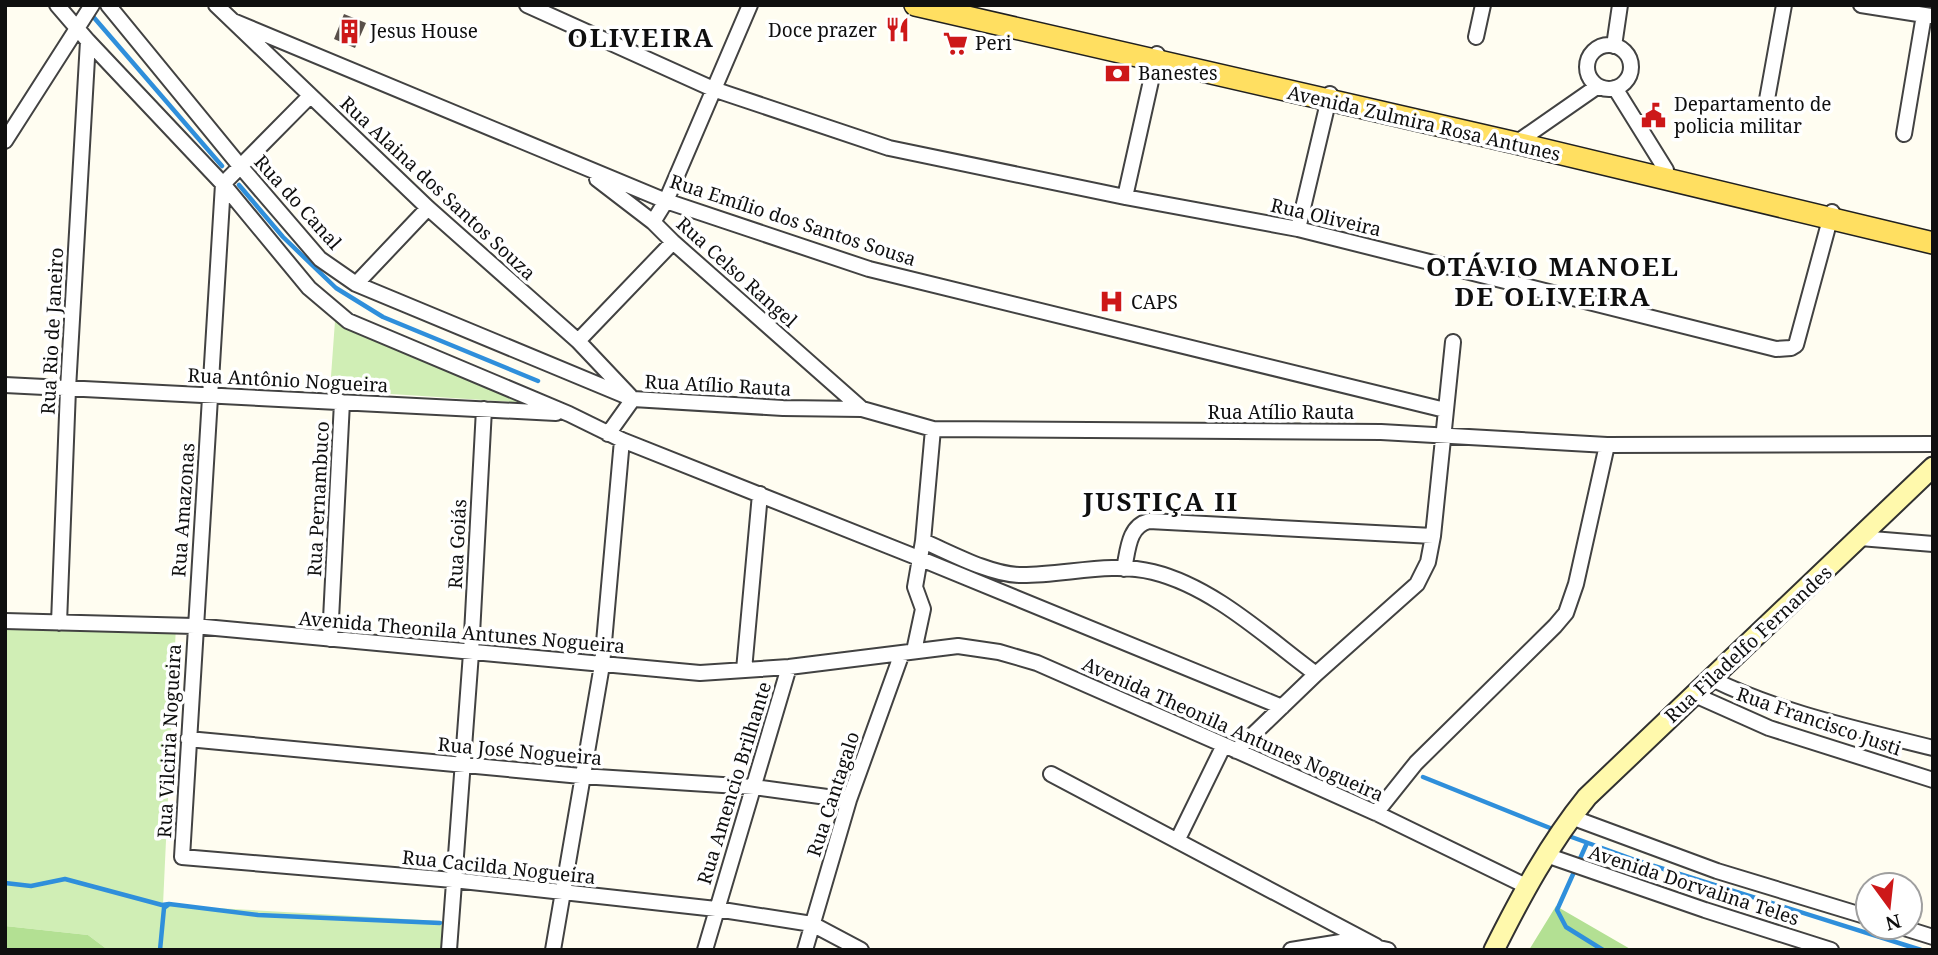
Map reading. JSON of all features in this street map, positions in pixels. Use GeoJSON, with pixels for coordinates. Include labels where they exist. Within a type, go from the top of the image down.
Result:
{"type":"FeatureCollection","features":[{"type":"Feature","properties":{"kind":"main road","name":"Avenida Zulmira Rosa Antunes"},"geometry":{"type":"LineString","coordinates":[[915,5],[1157,57]]}},
{"type":"Feature","properties":{"kind":"main road","name":"Avenida Zulmira Rosa Antunes"},"geometry":{"type":"LineString","coordinates":[[946,5],[1157,57],[1520,140],[1831,215],[1933,243]]}},
{"type":"Feature","properties":{"kind":"main road","name":"Avenida Zulmira Rosa Antunes"},"geometry":{"type":"LineString","coordinates":[[1831,215],[1933,233]]}},
{"type":"Feature","properties":{"kind":"main road","name":"Rua Filadelfo Fernandes"},"geometry":{"type":"LineString","coordinates":[[1494,950],[1526,886],[1550,847],[1606,777],[1933,467]]}},
{"type":"Feature","properties":{"kind":"street"},"geometry":{"type":"LineString","coordinates":[[57,5],[223,184],[309,288],[348,321],[569,414]]}},
{"type":"Feature","properties":{"kind":"street"},"geometry":{"type":"LineString","coordinates":[[5,141],[92,5]]}},
{"type":"Feature","properties":{"kind":"street","name":"Rua do Canal"},"geometry":{"type":"LineString","coordinates":[[108,5],[320,259],[356,284],[633,399]]}},
{"type":"Feature","properties":{"kind":"street","name":"Rua Alaina dos Santos Souza"},"geometry":{"type":"LineString","coordinates":[[216,5],[428,208],[578,341],[633,399]]}},
{"type":"Feature","properties":{"kind":"street","name":"Rua Oliveira"},"geometry":{"type":"LineString","coordinates":[[527,5],[713,89],[889,148],[1125,197],[1298,229],[1783,350],[1796,345],[1831,215]]}},
{"type":"Feature","properties":{"kind":"street"},"geometry":{"type":"LineString","coordinates":[[653,222],[666,201],[750,5]]}},
{"type":"Feature","properties":{"kind":"street"},"geometry":{"type":"LineString","coordinates":[[1476,37],[1483,5]]}},
{"type":"Feature","properties":{"kind":"street"},"geometry":{"type":"LineString","coordinates":[[1614,46],[1620,5]]}},
{"type":"Feature","properties":{"kind":"street"},"geometry":{"type":"LineString","coordinates":[[1766,105],[1784,5]]}},
{"type":"Feature","properties":{"kind":"street"},"geometry":{"type":"LineString","coordinates":[[1861,5],[1928,15],[1904,134]]}},
{"type":"Feature","properties":{"kind":"street","name":"Rua Emílio dos Santos Sousa"},"geometry":{"type":"LineString","coordinates":[[233,21],[666,201],[869,269],[1445,410]]}},
{"type":"Feature","properties":{"kind":"street","name":"Rua Rio de Janeiro"},"geometry":{"type":"LineString","coordinates":[[59,623],[68,389],[88,41]]}},
{"type":"Feature","properties":{"kind":"street"},"geometry":{"type":"LineString","coordinates":[[1614,46],[1621,49],[1630,62],[1628,78],[1615,88],[1606,89],[1598,86],[1588,74],[1588,59],[1599,48],[1614,46]]}},
{"type":"Feature","properties":{"kind":"street"},"geometry":{"type":"LineString","coordinates":[[1125,197],[1157,57]]}},
{"type":"Feature","properties":{"kind":"street"},"geometry":{"type":"LineString","coordinates":[[1520,140],[1598,86]]}},
{"type":"Feature","properties":{"kind":"street"},"geometry":{"type":"LineString","coordinates":[[1615,88],[1665,175]]}},
{"type":"Feature","properties":{"kind":"street"},"geometry":{"type":"LineString","coordinates":[[223,184],[310,96]]}},
{"type":"Feature","properties":{"kind":"street"},"geometry":{"type":"LineString","coordinates":[[1298,229],[1329,97]]}},
{"type":"Feature","properties":{"kind":"street","name":"Rua Celso Rangel"},"geometry":{"type":"LineString","coordinates":[[582,167],[653,222],[862,409]]}},
{"type":"Feature","properties":{"kind":"street","name":"Rua Amazonas"},"geometry":{"type":"LineString","coordinates":[[194,626],[223,184]]}},
{"type":"Feature","properties":{"kind":"street"},"geometry":{"type":"LineString","coordinates":[[356,284],[428,208]]}},
{"type":"Feature","properties":{"kind":"street"},"geometry":{"type":"LineString","coordinates":[[578,341],[673,242]]}},
{"type":"Feature","properties":{"kind":"street"},"geometry":{"type":"LineString","coordinates":[[1177,841],[1230,748],[1282,707],[1417,584],[1429,562],[1433,536],[1453,342]]}},
{"type":"Feature","properties":{"kind":"street","name":"Rua Antônio Nogueira"},"geometry":{"type":"LineString","coordinates":[[5,385],[569,414]]}},
{"type":"Feature","properties":{"kind":"street"},"geometry":{"type":"LineString","coordinates":[[608,434],[633,399]]}},
{"type":"Feature","properties":{"kind":"street","name":"Rua Atílio Rauta"},"geometry":{"type":"LineString","coordinates":[[633,399],[782,408],[862,409],[933,429],[1381,432],[1607,444],[1933,444]]}},
{"type":"Feature","properties":{"kind":"street","name":"Rua Pernambuco"},"geometry":{"type":"LineString","coordinates":[[330,639],[342,402]]}},
{"type":"Feature","properties":{"kind":"street","name":"Rua Goiás"},"geometry":{"type":"LineString","coordinates":[[449,950],[471,653],[484,409]]}},
{"type":"Feature","properties":{"kind":"street","name":"Avenida Theonila Antunes Nogueira"},"geometry":{"type":"LineString","coordinates":[[569,414],[622,440],[1282,707]]}},
{"type":"Feature","properties":{"kind":"street"},"geometry":{"type":"LineString","coordinates":[[908,652],[923,609],[915,587],[921,559],[933,429]]}},
{"type":"Feature","properties":{"kind":"street"},"geometry":{"type":"LineString","coordinates":[[553,950],[602,665],[622,440]]}},
{"type":"Feature","properties":{"kind":"street"},"geometry":{"type":"LineString","coordinates":[[1376,813],[1416,763],[1566,613],[1576,584],[1607,444]]}},
{"type":"Feature","properties":{"kind":"street"},"geometry":{"type":"LineString","coordinates":[[744,670],[760,494]]}},
{"type":"Feature","properties":{"kind":"street"},"geometry":{"type":"LineString","coordinates":[[1124,569],[1132,533],[1141,523],[1149,521],[1433,536]]}},
{"type":"Feature","properties":{"kind":"street"},"geometry":{"type":"LineString","coordinates":[[1860,538],[1933,544]]}},
{"type":"Feature","properties":{"kind":"street"},"geometry":{"type":"LineString","coordinates":[[923,541],[994,571],[1018,575],[1124,569],[1151,571],[1181,580],[1214,598],[1316,674]]}},
{"type":"Feature","properties":{"kind":"street","name":"Avenida Theonila Antunes Nogueira"},"geometry":{"type":"LineString","coordinates":[[5,621],[194,626],[700,673],[789,667],[958,646],[999,652],[1037,663],[1230,748],[1376,813],[1526,886]]}},
{"type":"Feature","properties":{"kind":"street","name":"Rua Vilciria Nogueira"},"geometry":{"type":"LineString","coordinates":[[182,857],[194,626]]}},
{"type":"Feature","properties":{"kind":"street","name":"Rua Cantagalo"},"geometry":{"type":"LineString","coordinates":[[804,950],[849,800],[908,652]]}},
{"type":"Feature","properties":{"kind":"street","name":"Rua Amencio Brilhante"},"geometry":{"type":"LineString","coordinates":[[705,950],[789,667]]}},
{"type":"Feature","properties":{"kind":"street"},"geometry":{"type":"LineString","coordinates":[[1712,679],[1760,701],[1933,748]]}},
{"type":"Feature","properties":{"kind":"street","name":"Rua Francisco Justi"},"geometry":{"type":"LineString","coordinates":[[1695,695],[1769,727],[1933,780]]}},
{"type":"Feature","properties":{"kind":"street","name":"Rua José Nogueira"},"geometry":{"type":"LineString","coordinates":[[188,739],[582,776],[754,787],[849,800]]}},
{"type":"Feature","properties":{"kind":"street"},"geometry":{"type":"LineString","coordinates":[[1051,774],[1382,948]]}},
{"type":"Feature","properties":{"kind":"street"},"geometry":{"type":"LineString","coordinates":[[1569,820],[1717,871],[1854,913]]}},
{"type":"Feature","properties":{"kind":"street","name":"Avenida Dorvalina Teles"},"geometry":{"type":"LineString","coordinates":[[1550,847],[1570,863],[1591,872],[1831,950]]}},
{"type":"Feature","properties":{"kind":"street","name":"Rua Cacilda Nogueira"},"geometry":{"type":"LineString","coordinates":[[182,857],[453,880],[716,909],[812,924],[861,950]]}},
{"type":"Feature","properties":{"kind":"street"},"geometry":{"type":"LineString","coordinates":[[1291,950],[1347,941],[1382,948]]}},
{"type":"Feature","properties":{"kind":"green space"},"geometry":{"type":"Polygon","coordinates":[[[335,321],[528,403],[330,390],[335,321]]]}},
{"type":"Feature","properties":{"kind":"green space"},"geometry":{"type":"Polygon","coordinates":[[[5,622],[176,625],[163,905],[458,922],[457,950],[108,950],[88,935],[5,926],[5,622]]]}},
{"type":"Feature","properties":{"kind":"green space"},"geometry":{"type":"Polygon","coordinates":[[[1556,906],[1632,950],[1529,950],[1556,906]]]}},
{"type":"Feature","properties":{"kind":"green space"},"geometry":{"type":"Polygon","coordinates":[[[5,926],[88,935],[108,950],[5,950],[5,926]]]}},
{"type":"Feature","properties":{"kind":"building","name":"Jesus House"},"geometry":{"type":"Polygon","coordinates":[[[344,14],[366,23],[355,48],[334,39],[344,14]]]}},
{"type":"Feature","properties":{"kind":"waterway"},"geometry":{"type":"LineString","coordinates":[[90,13],[222,166]]}},
{"type":"Feature","properties":{"kind":"waterway"},"geometry":{"type":"LineString","coordinates":[[239,185],[283,237],[336,288],[383,317],[538,381]]}},
{"type":"Feature","properties":{"kind":"waterway"},"geometry":{"type":"LineString","coordinates":[[1423,777],[1555,830]]}},
{"type":"Feature","properties":{"kind":"waterway"},"geometry":{"type":"LineString","coordinates":[[1566,835],[1635,860],[1921,950]]}},
{"type":"Feature","properties":{"kind":"waterway"},"geometry":{"type":"LineString","coordinates":[[1587,843],[1557,910],[1566,927],[1603,950]]}},
{"type":"Feature","properties":{"kind":"waterway"},"geometry":{"type":"LineString","coordinates":[[5,883],[31,886],[65,879],[162,905],[258,915],[440,923]]}},
{"type":"Feature","properties":{"kind":"waterway"},"geometry":{"type":"LineString","coordinates":[[160,950],[164,908],[168,905]]}},
{"type":"Feature","properties":{"kind":"place","name":"Doce prazer"},"geometry":{"type":"Point","coordinates":[897,30]}},
{"type":"Feature","properties":{"kind":"place","name":"Jesus House"},"geometry":{"type":"Point","coordinates":[350,31]}},
{"type":"Feature","properties":{"kind":"place","name":"Peri"},"geometry":{"type":"Point","coordinates":[955,43]}},
{"type":"Feature","properties":{"kind":"place","name":"Banestes"},"geometry":{"type":"Point","coordinates":[1118,73]}},
{"type":"Feature","properties":{"kind":"place","name":"Departamento de policia militar"},"geometry":{"type":"Point","coordinates":[1654,115]}},
{"type":"Feature","properties":{"kind":"place","name":"CAPS"},"geometry":{"type":"Point","coordinates":[1111,302]}},
{"type":"Feature","properties":{"kind":"district","name":"OLIVEIRA"},"geometry":{"type":"Point","coordinates":[641,37]}},
{"type":"Feature","properties":{"kind":"district","name":"OTÁVIO MANOEL DE OLIVEIRA"},"geometry":{"type":"Point","coordinates":[1553,281]}},
{"type":"Feature","properties":{"kind":"district","name":"JUSTIÇA II"},"geometry":{"type":"Point","coordinates":[1161,501]}}]}
